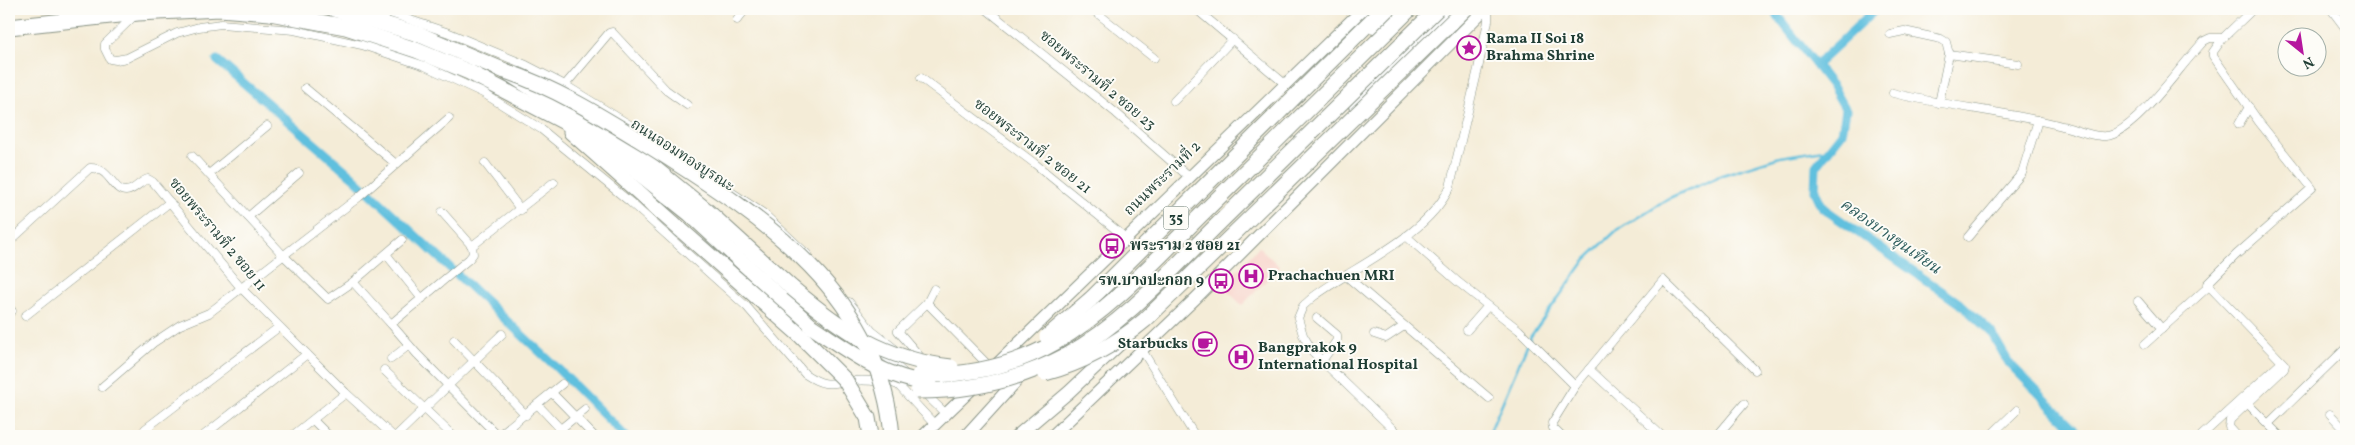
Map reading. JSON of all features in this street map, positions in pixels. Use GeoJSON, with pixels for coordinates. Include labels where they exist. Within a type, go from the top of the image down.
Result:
{"type":"FeatureCollection","features":[{"type":"Feature","properties":{"kind":"highway"},"geometry":{"type":"LineString","coordinates":[[334,9],[418,34],[505,71],[535,81],[610,121],[713,186],[792,246],[823,277],[868,345],[891,415],[892,436]]}},
{"type":"Feature","properties":{"kind":"highway"},"geometry":{"type":"LineString","coordinates":[[971,372],[1005,360],[1030,348],[1052,334],[1075,314],[1383,9]]}},
{"type":"Feature","properties":{"kind":"highway"},"geometry":{"type":"LineString","coordinates":[[505,71],[648,162],[705,209],[792,288],[843,330],[879,349],[930,364],[954,367],[1001,363],[1017,358],[1056,341],[1095,313],[1404,9]]}},
{"type":"Feature","properties":{"kind":"highway"},"geometry":{"type":"LineString","coordinates":[[923,372],[971,372],[1008,363],[1043,349],[1072,332],[1102,309],[1146,269],[1410,9]]}},
{"type":"Feature","properties":{"kind":"highway"},"geometry":{"type":"LineString","coordinates":[[991,375],[1032,371],[1067,354],[1125,314],[1437,9]]}},
{"type":"Feature","properties":{"kind":"highway"},"geometry":{"type":"LineString","coordinates":[[9,27],[138,13],[240,11],[270,13],[346,27],[416,50],[469,72],[595,138],[690,214],[811,326],[882,372],[904,380],[969,388],[1017,383],[1043,376],[1076,359],[1112,335],[1234,218],[1394,52],[1445,9]]}},
{"type":"Feature","properties":{"kind":"highway"},"geometry":{"type":"LineString","coordinates":[[918,391],[958,390],[991,375],[1069,366],[1103,351],[1130,332],[1160,306],[1465,9]]}},
{"type":"Feature","properties":{"kind":"highway"},"geometry":{"type":"LineString","coordinates":[[551,115],[801,336],[845,380],[868,418],[871,436]]}},
{"type":"Feature","properties":{"kind":"main road","name":"ถนนพระรามที่ 2"},"geometry":{"type":"LineString","coordinates":[[923,436],[956,404],[991,375],[1126,238],[1362,9]]}},
{"type":"Feature","properties":{"kind":"main road","name":"35"},"geometry":{"type":"LineString","coordinates":[[966,436],[1094,298],[1303,94],[1395,9]]}},
{"type":"Feature","properties":{"kind":"main road"},"geometry":{"type":"LineString","coordinates":[[1017,436],[1087,376],[1239,228],[1364,96],[1453,9]]}},
{"type":"Feature","properties":{"kind":"main road"},"geometry":{"type":"LineString","coordinates":[[1054,435],[1486,9]]}},
{"type":"Feature","properties":{"kind":"street","name":"ถนนจอมทองบูรณะ"},"geometry":{"type":"LineString","coordinates":[[345,9],[403,24],[506,65],[622,133],[728,202],[772,234],[805,263],[859,326],[868,340],[946,414]]}},
{"type":"Feature","properties":{"kind":"street","name":"ถนนจอมทองบูรณะ"},"geometry":{"type":"LineString","coordinates":[[382,9],[449,33],[526,65],[566,85],[600,105],[763,213],[820,267],[872,331],[923,372]]}},
{"type":"Feature","properties":{"kind":"street"},"geometry":{"type":"LineString","coordinates":[[736,20],[746,9]]}},
{"type":"Feature","properties":{"kind":"street","name":"ซอยพระรามที่ 2 ซอย 23"},"geometry":{"type":"LineString","coordinates":[[986,9],[1116,112],[1189,177]]}},
{"type":"Feature","properties":{"kind":"street"},"geometry":{"type":"LineString","coordinates":[[1092,9],[1154,58]]}},
{"type":"Feature","properties":{"kind":"street"},"geometry":{"type":"LineString","coordinates":[[1196,9],[1285,84]]}},
{"type":"Feature","properties":{"kind":"street"},"geometry":{"type":"LineString","coordinates":[[1400,436],[1322,361],[1303,335],[1298,318],[1303,306],[1313,297],[1406,236],[1435,211],[1450,187],[1488,21],[1486,9]]}},
{"type":"Feature","properties":{"kind":"street"},"geometry":{"type":"LineString","coordinates":[[2238,436],[2228,424],[2284,369],[2285,365],[2208,287],[2208,281],[2312,188],[2249,108],[2213,56],[2213,52],[2222,38],[2252,9]]}},
{"type":"Feature","properties":{"kind":"street"},"geometry":{"type":"LineString","coordinates":[[2331,9],[2346,29]]}},
{"type":"Feature","properties":{"kind":"street"},"geometry":{"type":"LineString","coordinates":[[138,13],[106,44],[105,49],[110,58],[116,60],[127,58],[176,33],[199,27],[221,24],[294,30],[362,45],[416,63],[483,93],[541,129],[630,202],[747,307],[805,374],[817,382],[830,385],[852,381],[892,382],[898,385],[935,424]]}},
{"type":"Feature","properties":{"kind":"street"},"geometry":{"type":"LineString","coordinates":[[1890,34],[1904,31],[1946,42],[1949,54],[1938,103]]}},
{"type":"Feature","properties":{"kind":"street"},"geometry":{"type":"LineString","coordinates":[[566,85],[579,66],[612,32],[666,90],[687,105]]}},
{"type":"Feature","properties":{"kind":"street"},"geometry":{"type":"LineString","coordinates":[[1893,93],[1938,103],[2038,120],[2097,135],[2110,136],[2116,134],[2157,97],[2204,41],[2216,37],[2222,38]]}},
{"type":"Feature","properties":{"kind":"street"},"geometry":{"type":"LineString","coordinates":[[1174,101],[1233,39]]}},
{"type":"Feature","properties":{"kind":"street"},"geometry":{"type":"LineString","coordinates":[[1949,54],[2018,64]]}},
{"type":"Feature","properties":{"kind":"street","name":"ซอยพระรามที่ 2 ซอย 21"},"geometry":{"type":"LineString","coordinates":[[920,78],[1034,163],[1126,238]]}},
{"type":"Feature","properties":{"kind":"street"},"geometry":{"type":"LineString","coordinates":[[305,88],[396,164]]}},
{"type":"Feature","properties":{"kind":"street"},"geometry":{"type":"LineString","coordinates":[[2239,124],[2249,108]]}},
{"type":"Feature","properties":{"kind":"street"},"geometry":{"type":"LineString","coordinates":[[102,388],[153,343],[180,325],[205,317],[359,197],[449,118]]}},
{"type":"Feature","properties":{"kind":"street"},"geometry":{"type":"LineString","coordinates":[[1968,237],[2022,174],[2038,120]]}},
{"type":"Feature","properties":{"kind":"street"},"geometry":{"type":"LineString","coordinates":[[209,174],[267,126]]}},
{"type":"Feature","properties":{"kind":"street"},"geometry":{"type":"LineString","coordinates":[[192,156],[283,255],[328,299],[332,298],[402,240]]}},
{"type":"Feature","properties":{"kind":"street"},"geometry":{"type":"LineString","coordinates":[[485,163],[521,210]]}},
{"type":"Feature","properties":{"kind":"street","name":"ซอยพระรามที่ 2 ซอย 11"},"geometry":{"type":"LineString","coordinates":[[9,242],[90,168],[98,168],[104,171],[120,189],[125,191],[148,179],[153,182],[241,288],[346,393],[395,436]]}},
{"type":"Feature","properties":{"kind":"street"},"geometry":{"type":"LineString","coordinates":[[248,217],[298,172]]}},
{"type":"Feature","properties":{"kind":"street"},"geometry":{"type":"LineString","coordinates":[[472,246],[521,210],[554,182]]}},
{"type":"Feature","properties":{"kind":"street"},"geometry":{"type":"LineString","coordinates":[[25,316],[170,202]]}},
{"type":"Feature","properties":{"kind":"street"},"geometry":{"type":"LineString","coordinates":[[391,324],[474,254],[472,246],[442,212]]}},
{"type":"Feature","properties":{"kind":"street"},"geometry":{"type":"LineString","coordinates":[[1406,236],[1533,342],[1575,386]]}},
{"type":"Feature","properties":{"kind":"street"},"geometry":{"type":"LineString","coordinates":[[386,254],[422,298]]}},
{"type":"Feature","properties":{"kind":"street"},"geometry":{"type":"LineString","coordinates":[[1346,275],[1489,398]]}},
{"type":"Feature","properties":{"kind":"street"},"geometry":{"type":"LineString","coordinates":[[1561,436],[1553,428],[1552,423],[1575,386],[1663,280],[1755,370]]}},
{"type":"Feature","properties":{"kind":"street"},"geometry":{"type":"LineString","coordinates":[[352,282],[409,345],[498,436],[562,384]]}},
{"type":"Feature","properties":{"kind":"street"},"geometry":{"type":"LineString","coordinates":[[2146,344],[2208,287]]}},
{"type":"Feature","properties":{"kind":"street"},"geometry":{"type":"LineString","coordinates":[[934,289],[927,303],[898,331],[923,372],[956,404]]}},
{"type":"Feature","properties":{"kind":"street"},"geometry":{"type":"LineString","coordinates":[[2138,301],[2162,329]]}},
{"type":"Feature","properties":{"kind":"street"},"geometry":{"type":"LineString","coordinates":[[927,303],[991,375]]}},
{"type":"Feature","properties":{"kind":"street"},"geometry":{"type":"LineString","coordinates":[[1467,330],[1488,306]]}},
{"type":"Feature","properties":{"kind":"street"},"geometry":{"type":"LineString","coordinates":[[9,308],[12,311],[9,313]]}},
{"type":"Feature","properties":{"kind":"street"},"geometry":{"type":"LineString","coordinates":[[1317,318],[1337,335],[1337,340],[1322,361]]}},
{"type":"Feature","properties":{"kind":"street"},"geometry":{"type":"LineString","coordinates":[[145,429],[279,326]]}},
{"type":"Feature","properties":{"kind":"street"},"geometry":{"type":"LineString","coordinates":[[1374,334],[1386,338],[1404,326]]}},
{"type":"Feature","properties":{"kind":"street"},"geometry":{"type":"LineString","coordinates":[[395,436],[502,334]]}},
{"type":"Feature","properties":{"kind":"street"},"geometry":{"type":"LineString","coordinates":[[454,340],[526,415]]}},
{"type":"Feature","properties":{"kind":"street"},"geometry":{"type":"LineString","coordinates":[[391,360],[409,345]]}},
{"type":"Feature","properties":{"kind":"street"},"geometry":{"type":"LineString","coordinates":[[2268,424],[2346,348]]}},
{"type":"Feature","properties":{"kind":"street"},"geometry":{"type":"LineString","coordinates":[[1142,350],[1195,436]]}},
{"type":"Feature","properties":{"kind":"street"},"geometry":{"type":"LineString","coordinates":[[203,436],[307,354]]}},
{"type":"Feature","properties":{"kind":"street"},"geometry":{"type":"LineString","coordinates":[[2201,436],[2282,362]]}},
{"type":"Feature","properties":{"kind":"street"},"geometry":{"type":"LineString","coordinates":[[1589,369],[1662,436]]}},
{"type":"Feature","properties":{"kind":"street"},"geometry":{"type":"LineString","coordinates":[[384,370],[452,436]]}},
{"type":"Feature","properties":{"kind":"street"},"geometry":{"type":"LineString","coordinates":[[923,372],[991,375]]}},
{"type":"Feature","properties":{"kind":"street"},"geometry":{"type":"LineString","coordinates":[[292,436],[346,393]]}},
{"type":"Feature","properties":{"kind":"street"},"geometry":{"type":"LineString","coordinates":[[552,393],[594,436]]}},
{"type":"Feature","properties":{"kind":"street"},"geometry":{"type":"LineString","coordinates":[[1717,436],[1744,404]]}},
{"type":"Feature","properties":{"kind":"street"},"geometry":{"type":"LineString","coordinates":[[538,405],[567,436]]}},
{"type":"Feature","properties":{"kind":"street"},"geometry":{"type":"LineString","coordinates":[[2251,407],[2280,436]]}},
{"type":"Feature","properties":{"kind":"street"},"geometry":{"type":"LineString","coordinates":[[552,436],[585,409]]}},
{"type":"Feature","properties":{"kind":"street"},"geometry":{"type":"LineString","coordinates":[[1990,436],[2017,410]]}},
{"type":"Feature","properties":{"kind":"street"},"geometry":{"type":"LineString","coordinates":[[2330,414],[2346,431]]}},
{"type":"Feature","properties":{"kind":"street"},"geometry":{"type":"LineString","coordinates":[[313,420],[329,436]]}},
{"type":"Feature","properties":{"kind":"street"},"geometry":{"type":"LineString","coordinates":[[509,428],[518,436]]}},
{"type":"Feature","properties":{"kind":"shaded area","name":"Prachachuen MRI"},"geometry":{"type":"Polygon","coordinates":[[[1259,247],[1280,267],[1242,305],[1222,286],[1259,247]]]}},
{"type":"Feature","properties":{"kind":"waterway","name":"คลองบางขุนเทียน"},"geometry":{"type":"LineString","coordinates":[[1772,9],[1833,87],[1846,110],[1842,133],[1816,166],[1815,191],[1823,208],[1963,306],[1991,332],[2009,363],[2081,436]]}},
{"type":"Feature","properties":{"kind":"waterway"},"geometry":{"type":"LineString","coordinates":[[1816,65],[1876,9]]}},
{"type":"Feature","properties":{"kind":"waterway"},"geometry":{"type":"LineString","coordinates":[[217,60],[353,177],[554,365],[625,436]]}},
{"type":"Feature","properties":{"kind":"waterway"},"geometry":{"type":"LineString","coordinates":[[1488,436],[1531,336],[1586,259],[1616,231],[1667,199],[1722,175],[1780,157],[1830,149]]}},
{"type":"Feature","properties":{"kind":"place","name":"Rama II Soi 18 Brahma Shrine"},"geometry":{"type":"Point","coordinates":[1469,48]}},
{"type":"Feature","properties":{"kind":"place","name":"พระราม 2 ซอย 21"},"geometry":{"type":"Point","coordinates":[1112,246]}},
{"type":"Feature","properties":{"kind":"place","name":"Prachachuen MRI"},"geometry":{"type":"Point","coordinates":[1251,276]}},
{"type":"Feature","properties":{"kind":"place","name":"รพ.บางปะกอก 9"},"geometry":{"type":"Point","coordinates":[1221,281]}},
{"type":"Feature","properties":{"kind":"place","name":"Starbucks"},"geometry":{"type":"Point","coordinates":[1205,344]}},
{"type":"Feature","properties":{"kind":"place","name":"Bangprakok 9 International Hospital"},"geometry":{"type":"Point","coordinates":[1241,357]}}]}
